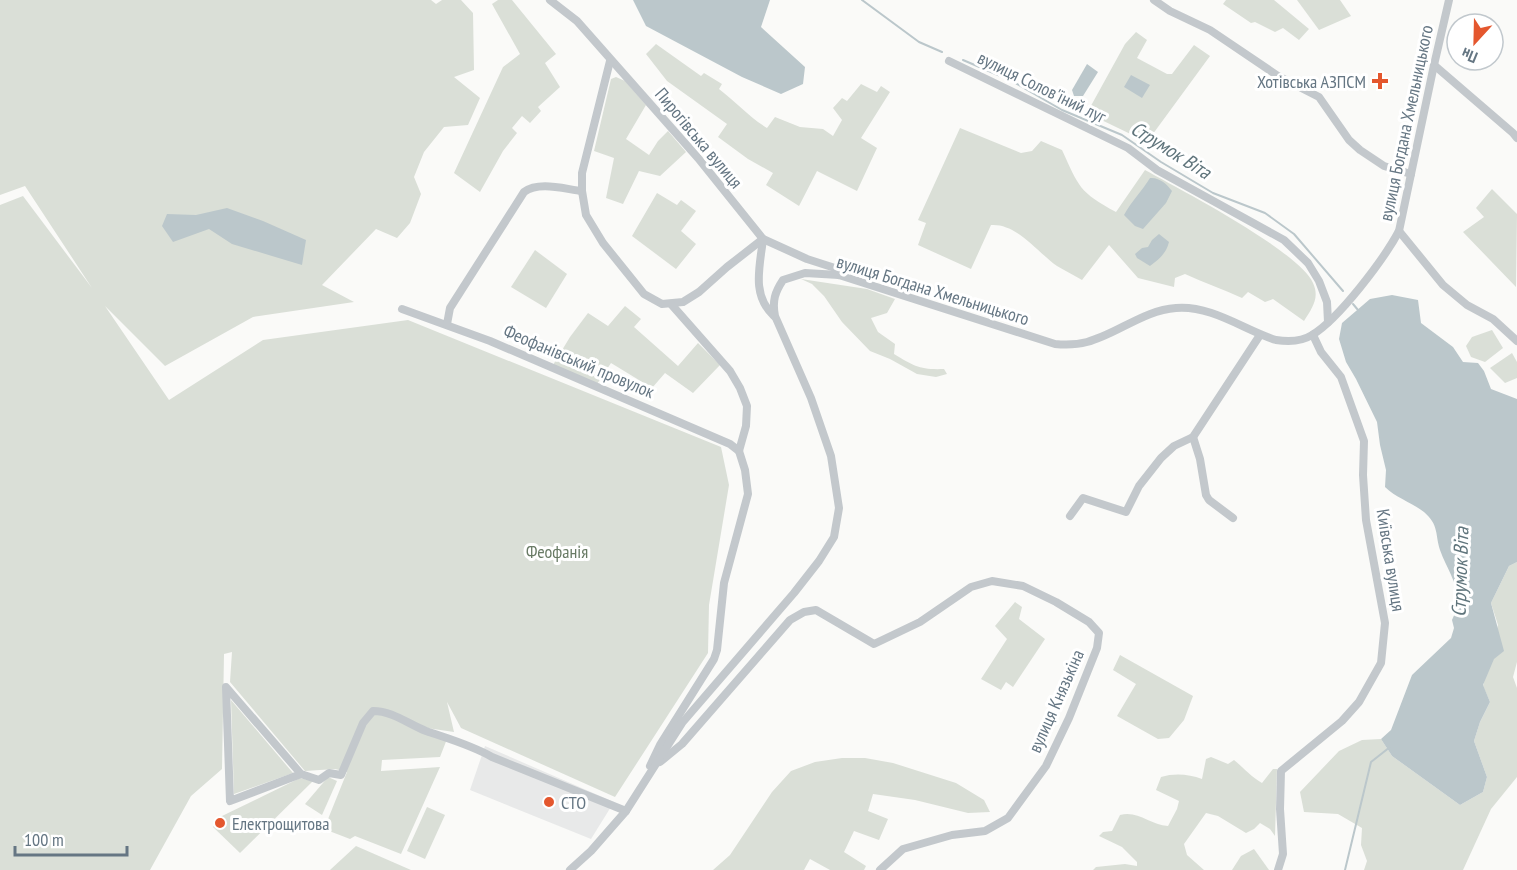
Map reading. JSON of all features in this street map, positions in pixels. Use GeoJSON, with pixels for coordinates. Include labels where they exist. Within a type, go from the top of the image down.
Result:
{"type":"FeatureCollection","features":[{"type":"Feature","properties":{"kind":"street","name":"Пирогівська вулиця"},"geometry":{"type":"LineString","coordinates":[[550,0],[577,21],[698,158],[763,239]]}},
{"type":"Feature","properties":{"kind":"street"},"geometry":{"type":"LineString","coordinates":[[1154,0],[1170,11],[1210,30],[1278,76],[1319,97],[1349,140],[1360,150],[1384,166],[1411,174]]}},
{"type":"Feature","properties":{"kind":"street","name":"вулиця Богдана Хмельницького"},"geometry":{"type":"LineString","coordinates":[[774,316],[775,292],[783,279],[806,273],[838,275],[1055,344],[1073,345],[1089,342],[1162,310],[1177,308],[1191,308],[1211,314],[1260,335],[1287,342],[1302,340],[1313,335],[1361,286],[1399,231],[1449,0]]}},
{"type":"Feature","properties":{"kind":"street"},"geometry":{"type":"LineString","coordinates":[[610,61],[582,173],[582,191],[586,214],[603,243],[644,294],[663,304],[683,302],[699,292],[763,239]]}},
{"type":"Feature","properties":{"kind":"street","name":"вулиця Солов'їний луг"},"geometry":{"type":"LineString","coordinates":[[949,61],[1121,144],[1157,170],[1284,240],[1308,263],[1319,281],[1327,302],[1328,322]]}},
{"type":"Feature","properties":{"kind":"street"},"geometry":{"type":"LineString","coordinates":[[1434,65],[1516,133]]}},
{"type":"Feature","properties":{"kind":"street"},"geometry":{"type":"LineString","coordinates":[[447,324],[450,308],[524,192],[538,187],[582,191]]}},
{"type":"Feature","properties":{"kind":"street"},"geometry":{"type":"LineString","coordinates":[[1399,231],[1443,285],[1467,305],[1493,319],[1517,341]]}},
{"type":"Feature","properties":{"kind":"street"},"geometry":{"type":"LineString","coordinates":[[763,239],[807,259],[835,268],[838,275]]}},
{"type":"Feature","properties":{"kind":"street"},"geometry":{"type":"LineString","coordinates":[[570,870],[591,851],[626,811],[682,723],[794,593],[834,537],[839,508],[831,456],[811,398],[774,316],[764,307],[759,286],[763,239]]}},
{"type":"Feature","properties":{"kind":"street"},"geometry":{"type":"LineString","coordinates":[[637,794],[660,745],[708,671],[717,650],[724,583],[748,494],[746,470],[739,451],[746,426],[747,406],[740,388],[730,371],[671,304]]}},
{"type":"Feature","properties":{"kind":"street","name":"Феофанівський провулок"},"geometry":{"type":"LineString","coordinates":[[402,309],[447,324],[729,444],[739,451]]}},
{"type":"Feature","properties":{"kind":"street"},"geometry":{"type":"LineString","coordinates":[[1070,516],[1083,498],[1126,512],[1139,486],[1161,458],[1174,446],[1193,437],[1260,335]]}},
{"type":"Feature","properties":{"kind":"street","name":"Київська вулиця"},"geometry":{"type":"LineString","coordinates":[[1278,870],[1283,854],[1280,809],[1281,771],[1342,721],[1359,702],[1381,663],[1385,624],[1366,520],[1363,475],[1364,441],[1341,377],[1321,352],[1313,335]]}},
{"type":"Feature","properties":{"kind":"street"},"geometry":{"type":"LineString","coordinates":[[1193,437],[1200,459],[1206,495],[1209,500],[1233,518]]}},
{"type":"Feature","properties":{"kind":"street","name":"вулиця Князькіна"},"geometry":{"type":"LineString","coordinates":[[656,765],[682,744],[790,620],[804,612],[816,610],[874,644],[920,622],[971,587],[992,581],[1023,586],[1089,622],[1099,633],[1097,648],[1070,715],[1046,766],[1008,818],[985,831],[952,835],[903,849],[880,870]]}},
{"type":"Feature","properties":{"kind":"street"},"geometry":{"type":"LineString","coordinates":[[301,774],[230,801],[226,687],[301,774],[320,780],[329,773],[341,775],[363,723],[373,711],[378,711],[456,740],[492,757],[626,811]]}},
{"type":"Feature","properties":{"kind":"shaded area"},"geometry":{"type":"Polygon","coordinates":[[[485,746],[614,802],[591,839],[470,790],[485,746]]]}},
{"type":"Feature","properties":{"kind":"green space","name":"Феофанія"},"geometry":{"type":"Polygon","coordinates":[[[0,0],[431,0],[436,4],[442,0],[461,0],[473,13],[474,70],[454,77],[480,98],[468,125],[444,127],[424,152],[414,177],[421,194],[410,223],[397,238],[376,229],[322,285],[354,302],[253,317],[165,366],[105,306],[169,400],[263,340],[408,320],[721,447],[729,485],[709,605],[708,653],[615,797],[461,728],[447,702],[454,732],[420,727],[447,739],[440,757],[382,760],[381,771],[440,767],[401,854],[355,836],[350,839],[324,829],[347,772],[335,769],[305,771],[230,682],[232,652],[224,654],[222,769],[191,796],[150,870],[0,870],[0,205],[23,196],[92,288],[25,186],[0,195],[0,0]]]}},
{"type":"Feature","properties":{"kind":"green space"},"geometry":{"type":"Polygon","coordinates":[[[498,0],[512,0],[556,54],[545,63],[560,87],[538,107],[541,111],[530,123],[522,116],[512,128],[517,133],[503,151],[480,192],[454,173],[503,67],[520,54],[492,4],[498,0]]]}},
{"type":"Feature","properties":{"kind":"green space"},"geometry":{"type":"Polygon","coordinates":[[[1226,0],[1274,0],[1309,29],[1299,40],[1283,28],[1275,32],[1255,22],[1251,23],[1223,4],[1226,0]]]}},
{"type":"Feature","properties":{"kind":"green space"},"geometry":{"type":"Polygon","coordinates":[[[1297,0],[1340,0],[1351,16],[1319,30],[1297,0]]]}},
{"type":"Feature","properties":{"kind":"green space"},"geometry":{"type":"Polygon","coordinates":[[[1136,32],[1147,40],[1137,58],[1167,74],[1172,74],[1194,45],[1210,56],[1147,142],[1087,113],[1125,44],[1136,32]]]}},
{"type":"Feature","properties":{"kind":"green space"},"geometry":{"type":"Polygon","coordinates":[[[656,44],[701,76],[704,73],[722,84],[719,89],[767,128],[775,117],[800,127],[823,129],[833,136],[842,120],[833,108],[842,98],[847,101],[861,84],[877,92],[881,86],[890,92],[861,138],[877,148],[857,191],[817,171],[799,206],[766,185],[773,173],[748,159],[718,137],[727,124],[667,81],[646,54],[656,44]]]}},
{"type":"Feature","properties":{"kind":"green space"},"geometry":{"type":"Polygon","coordinates":[[[616,77],[625,81],[646,105],[626,139],[649,155],[668,131],[686,152],[660,176],[639,171],[623,204],[606,198],[614,158],[594,151],[611,79],[616,77]]]}},
{"type":"Feature","properties":{"kind":"green space"},"geometry":{"type":"Polygon","coordinates":[[[960,128],[1021,153],[1032,151],[1041,141],[1062,150],[1077,181],[1087,193],[1116,212],[1145,170],[1263,238],[1286,255],[1303,270],[1313,283],[1316,293],[1312,307],[1304,321],[1273,299],[1265,302],[1248,292],[1242,298],[1185,274],[1175,278],[1174,287],[1138,278],[1109,245],[1082,280],[1057,266],[1018,234],[1001,226],[991,225],[971,269],[918,245],[926,223],[918,220],[960,128]]]}},
{"type":"Feature","properties":{"kind":"green space"},"geometry":{"type":"Polygon","coordinates":[[[1492,189],[1517,214],[1516,287],[1463,232],[1484,217],[1476,208],[1492,189]]]}},
{"type":"Feature","properties":{"kind":"green space"},"geometry":{"type":"Polygon","coordinates":[[[657,193],[677,205],[681,200],[696,211],[681,231],[696,244],[676,269],[632,236],[657,193]]]}},
{"type":"Feature","properties":{"kind":"green space"},"geometry":{"type":"Polygon","coordinates":[[[535,250],[567,274],[546,308],[511,287],[535,250]]]}},
{"type":"Feature","properties":{"kind":"green space"},"geometry":{"type":"Polygon","coordinates":[[[801,279],[867,289],[895,299],[887,313],[871,318],[878,332],[895,344],[894,354],[907,362],[929,369],[944,369],[947,374],[936,377],[917,374],[870,351],[842,322],[824,296],[812,284],[801,279]]]}},
{"type":"Feature","properties":{"kind":"green space"},"geometry":{"type":"Polygon","coordinates":[[[625,306],[641,319],[634,327],[678,366],[698,343],[720,365],[693,393],[665,373],[652,388],[611,363],[597,384],[553,365],[588,313],[608,326],[625,306]]]}},
{"type":"Feature","properties":{"kind":"green space"},"geometry":{"type":"Polygon","coordinates":[[[1492,330],[1503,348],[1485,362],[1471,357],[1466,346],[1472,337],[1492,330]]]}},
{"type":"Feature","properties":{"kind":"green space"},"geometry":{"type":"Polygon","coordinates":[[[1512,353],[1517,362],[1517,378],[1505,383],[1490,368],[1512,353]]]}},
{"type":"Feature","properties":{"kind":"green space"},"geometry":{"type":"Polygon","coordinates":[[[1517,562],[1517,662],[1513,677],[1517,688],[1517,777],[1491,809],[1463,870],[1364,870],[1367,861],[1361,845],[1362,828],[1338,814],[1304,812],[1300,792],[1339,751],[1362,740],[1381,739],[1392,756],[1460,805],[1483,792],[1487,777],[1474,741],[1490,702],[1483,686],[1498,625],[1491,603],[1509,566],[1517,562]]]}},
{"type":"Feature","properties":{"kind":"green space"},"geometry":{"type":"Polygon","coordinates":[[[1015,602],[1022,607],[1019,619],[1045,639],[1013,687],[1006,682],[1001,690],[981,679],[1007,639],[995,626],[1015,602]]]}},
{"type":"Feature","properties":{"kind":"green space"},"geometry":{"type":"Polygon","coordinates":[[[1120,655],[1193,696],[1184,720],[1169,738],[1158,739],[1117,716],[1136,684],[1113,670],[1120,655]]]}},
{"type":"Feature","properties":{"kind":"green space"},"geometry":{"type":"Polygon","coordinates":[[[231,700],[293,773],[234,794],[231,700]]]}},
{"type":"Feature","properties":{"kind":"green space"},"geometry":{"type":"Polygon","coordinates":[[[1211,757],[1228,764],[1234,760],[1262,783],[1273,769],[1277,769],[1275,836],[1270,829],[1260,823],[1246,833],[1218,816],[1206,813],[1184,844],[1187,855],[1204,870],[1093,870],[1096,867],[1125,864],[1137,866],[1137,862],[1122,847],[1099,836],[1103,832],[1112,831],[1120,815],[1126,814],[1133,814],[1168,826],[1179,801],[1156,790],[1161,777],[1182,775],[1202,779],[1206,759],[1211,757]]]}},
{"type":"Feature","properties":{"kind":"green space"},"geometry":{"type":"Polygon","coordinates":[[[842,758],[865,758],[893,763],[956,783],[984,800],[990,812],[968,813],[915,800],[873,794],[868,811],[888,819],[879,840],[854,831],[844,852],[866,866],[864,870],[830,870],[810,859],[804,870],[713,870],[730,855],[772,792],[791,771],[815,762],[842,758]]]}},
{"type":"Feature","properties":{"kind":"green space"},"geometry":{"type":"Polygon","coordinates":[[[328,777],[337,781],[322,815],[305,804],[328,777]]]}},
{"type":"Feature","properties":{"kind":"green space"},"geometry":{"type":"Polygon","coordinates":[[[300,778],[313,781],[240,853],[213,827],[222,816],[300,778]]]}},
{"type":"Feature","properties":{"kind":"green space"},"geometry":{"type":"Polygon","coordinates":[[[427,807],[445,815],[425,859],[407,851],[427,807]]]}},
{"type":"Feature","properties":{"kind":"green space"},"geometry":{"type":"Polygon","coordinates":[[[356,846],[411,870],[330,870],[356,846]]]}},
{"type":"Feature","properties":{"kind":"green space"},"geometry":{"type":"Polygon","coordinates":[[[1254,849],[1269,870],[1232,870],[1241,856],[1254,849]]]}},
{"type":"Feature","properties":{"kind":"water"},"geometry":{"type":"Polygon","coordinates":[[[633,0],[770,0],[761,27],[805,67],[803,84],[781,94],[742,77],[646,26],[633,0]]]}},
{"type":"Feature","properties":{"kind":"water"},"geometry":{"type":"Polygon","coordinates":[[[1087,64],[1098,72],[1083,96],[1074,96],[1072,90],[1087,64]]]}},
{"type":"Feature","properties":{"kind":"water"},"geometry":{"type":"Polygon","coordinates":[[[1131,75],[1150,85],[1142,98],[1124,87],[1131,75]]]}},
{"type":"Feature","properties":{"kind":"water"},"geometry":{"type":"Polygon","coordinates":[[[1150,178],[1157,179],[1172,191],[1166,203],[1143,229],[1135,226],[1124,215],[1150,178]]]}},
{"type":"Feature","properties":{"kind":"water"},"geometry":{"type":"Polygon","coordinates":[[[227,208],[306,240],[302,265],[232,244],[209,229],[173,242],[162,226],[167,214],[196,215],[227,208]]]}},
{"type":"Feature","properties":{"kind":"water"},"geometry":{"type":"Polygon","coordinates":[[[1159,234],[1169,242],[1168,246],[1150,266],[1137,258],[1135,254],[1142,248],[1148,247],[1159,234]]]}},
{"type":"Feature","properties":{"kind":"water"},"geometry":{"type":"Polygon","coordinates":[[[1392,295],[1418,300],[1421,323],[1453,347],[1463,362],[1478,363],[1491,389],[1517,399],[1517,562],[1509,566],[1491,603],[1504,651],[1494,659],[1483,685],[1490,702],[1474,741],[1487,777],[1483,792],[1460,805],[1392,756],[1381,739],[1391,730],[1412,675],[1451,638],[1454,628],[1452,620],[1457,601],[1455,584],[1440,550],[1432,521],[1424,512],[1385,487],[1386,470],[1377,422],[1346,362],[1339,339],[1342,323],[1370,299],[1392,295]]]}},
{"type":"Feature","properties":{"kind":"waterway","name":"Струмок Віта"},"geometry":{"type":"LineString","coordinates":[[862,0],[919,42],[942,52]]}},
{"type":"Feature","properties":{"kind":"waterway","name":"Струмок Віта"},"geometry":{"type":"LineString","coordinates":[[963,60],[1012,81],[1062,110],[1122,135],[1161,162],[1213,193],[1265,213],[1294,234],[1343,291]]}},
{"type":"Feature","properties":{"kind":"waterway","name":"Струмок Віта"},"geometry":{"type":"LineString","coordinates":[[1353,304],[1358,310]]}},
{"type":"Feature","properties":{"kind":"waterway","name":"Струмок Віта"},"geometry":{"type":"LineString","coordinates":[[1345,870],[1371,762],[1390,747]]}},
{"type":"Feature","properties":{"kind":"place","name":"Хотівська АЗПСМ"},"geometry":{"type":"Point","coordinates":[1380,81]}},
{"type":"Feature","properties":{"kind":"place","name":"СТО"},"geometry":{"type":"Point","coordinates":[549,802]}},
{"type":"Feature","properties":{"kind":"place","name":"Електрощитова"},"geometry":{"type":"Point","coordinates":[220,823]}}]}
